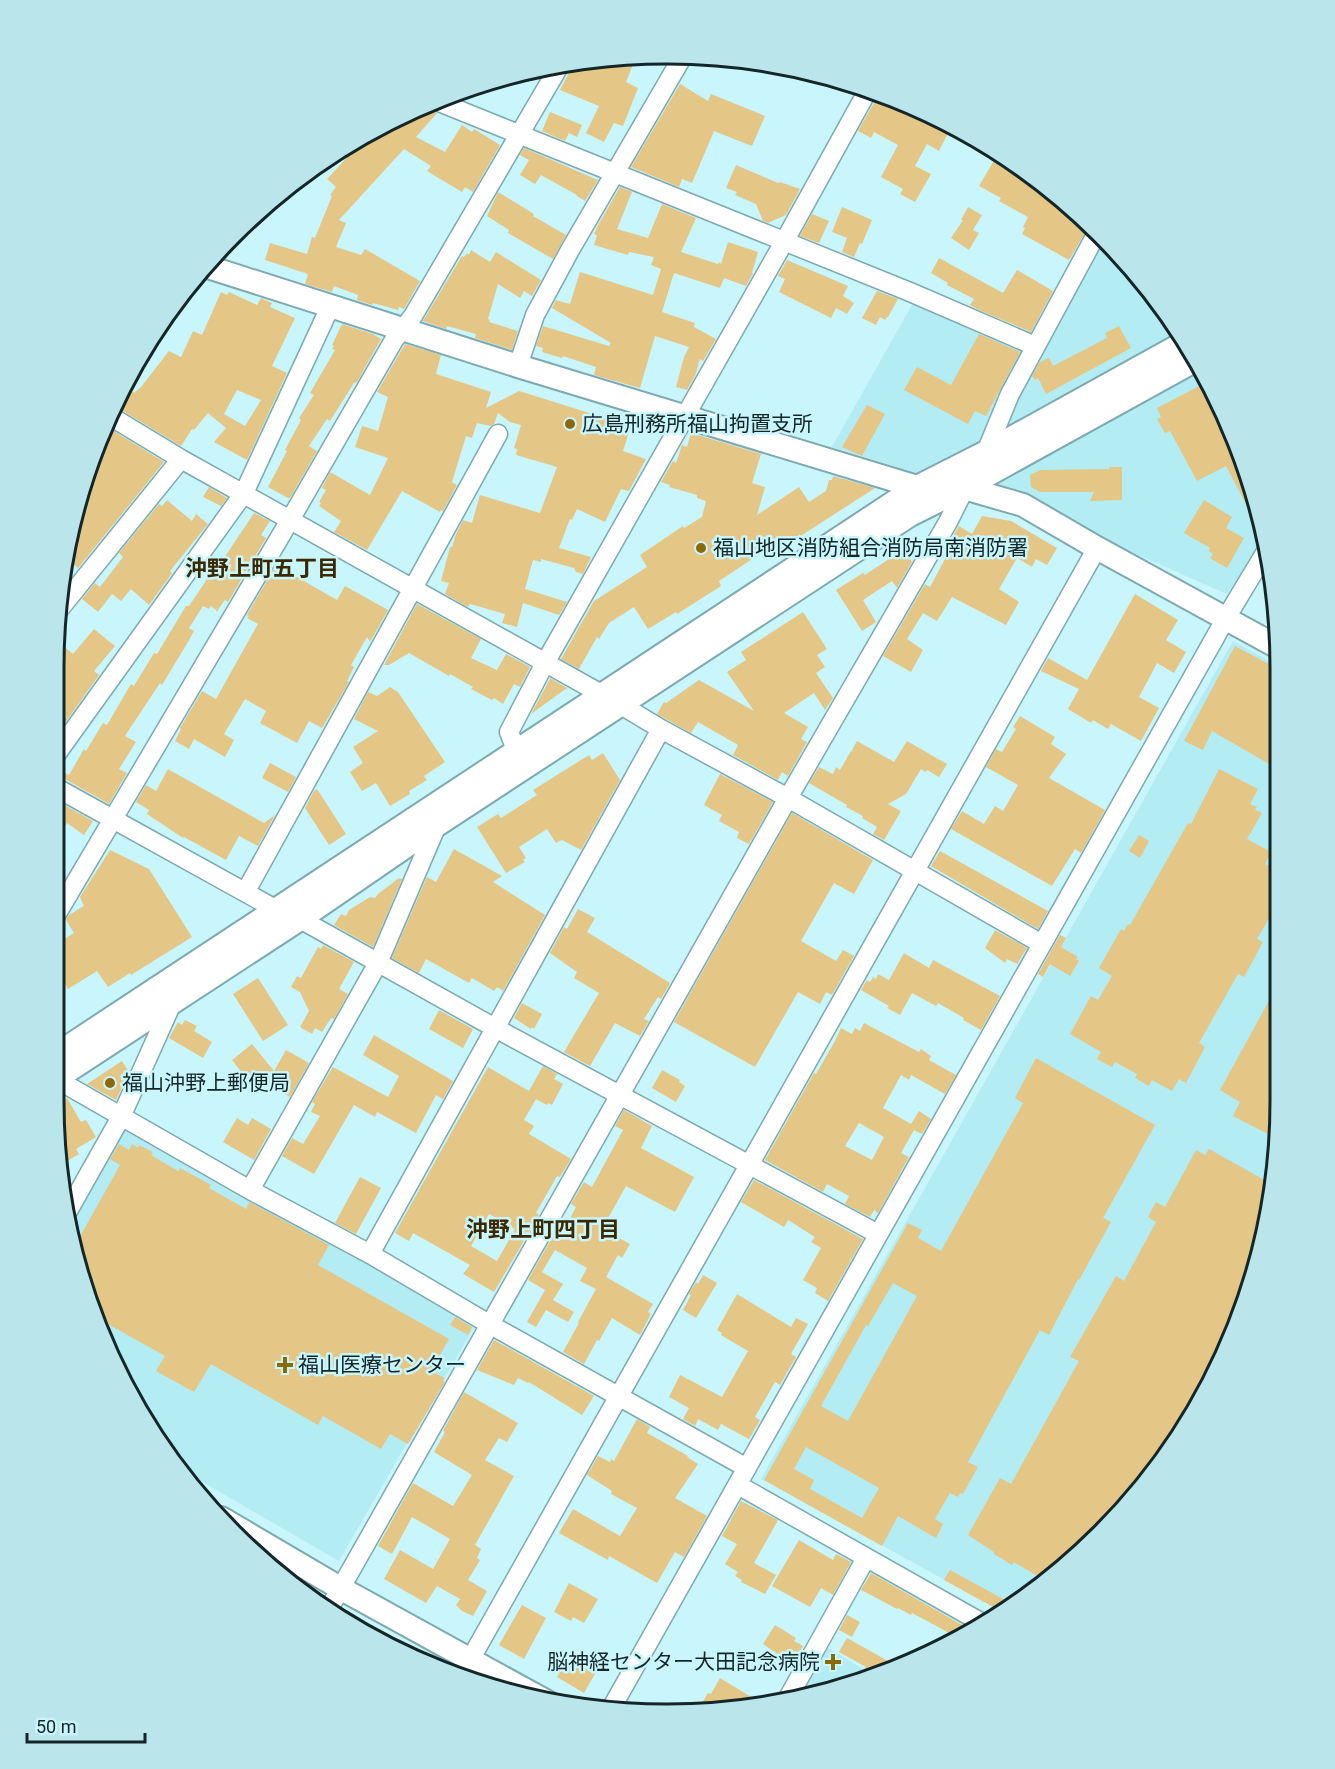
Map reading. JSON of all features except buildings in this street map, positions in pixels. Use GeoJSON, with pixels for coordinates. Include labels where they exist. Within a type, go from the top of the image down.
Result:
{"type":"FeatureCollection","features":[{"type":"Feature","properties":{"kind":"street"},"geometry":{"type":"LineString","coordinates":[[518,366],[535,315],[570,250],[678,65]]}},
{"type":"Feature","properties":{"kind":"street"},"geometry":{"type":"LineString","coordinates":[[64,900],[394,340],[413,316],[554,75]]}},
{"type":"Feature","properties":{"kind":"street"},"geometry":{"type":"LineString","coordinates":[[516,750],[509,732],[545,663],[864,98]]}},
{"type":"Feature","properties":{"kind":"street"},"geometry":{"type":"LineString","coordinates":[[449,106],[910,292],[1035,346]]}},
{"type":"Feature","properties":{"kind":"street"},"geometry":{"type":"LineString","coordinates":[[335,1598],[788,798],[948,522],[964,488],[988,451],[1010,394],[1093,240]]}},
{"type":"Feature","properties":{"kind":"street"},"geometry":{"type":"LineString","coordinates":[[215,269],[685,418],[917,487],[964,488],[1023,505],[1269,642]]}},
{"type":"Feature","properties":{"kind":"street"},"geometry":{"type":"LineString","coordinates":[[64,743],[244,493],[330,307]]}},
{"type":"Feature","properties":{"kind":"street"},"geometry":{"type":"LineString","coordinates":[[64,1073],[300,919],[437,825],[611,699],[917,487],[988,451],[1178,346]]}},
{"type":"Feature","properties":{"kind":"street"},"geometry":{"type":"LineString","coordinates":[[64,1049],[516,750],[611,699],[910,515],[964,488],[1189,364]]}},
{"type":"Feature","properties":{"kind":"street"},"geometry":{"type":"LineString","coordinates":[[118,421],[290,520],[788,798],[1042,945]]}},
{"type":"Feature","properties":{"kind":"street"},"geometry":{"type":"LineString","coordinates":[[246,891],[498,434]]}},
{"type":"Feature","properties":{"kind":"street"},"geometry":{"type":"LineString","coordinates":[[69,597],[182,459]]}},
{"type":"Feature","properties":{"kind":"street"},"geometry":{"type":"LineString","coordinates":[[457,1660],[620,1396],[1097,548]]}},
{"type":"Feature","properties":{"kind":"street"},"geometry":{"type":"LineString","coordinates":[[615,1702],[1226,618],[1261,561]]}},
{"type":"Feature","properties":{"kind":"street"},"geometry":{"type":"LineString","coordinates":[[370,1254],[662,729]]}},
{"type":"Feature","properties":{"kind":"street"},"geometry":{"type":"LineString","coordinates":[[64,792],[277,910],[300,919],[495,1028],[878,1234]]}},
{"type":"Feature","properties":{"kind":"street"},"geometry":{"type":"LineString","coordinates":[[250,1190],[378,963],[437,825]]}},
{"type":"Feature","properties":{"kind":"street"},"geometry":{"type":"LineString","coordinates":[[74,1203],[121,1117],[173,1001]]}},
{"type":"Feature","properties":{"kind":"street"},"geometry":{"type":"LineString","coordinates":[[64,1084],[250,1190],[370,1254],[489,1324],[747,1468]]}},
{"type":"Feature","properties":{"kind":"street"},"geometry":{"type":"LineString","coordinates":[[738,1485],[976,1620]]}},
{"type":"Feature","properties":{"kind":"street"},"geometry":{"type":"LineString","coordinates":[[259,1544],[335,1598],[502,1681]]}},
{"type":"Feature","properties":{"kind":"street"},"geometry":{"type":"LineString","coordinates":[[792,1691],[866,1558]]}},
{"type":"Feature","properties":{"kind":"shaded area"},"geometry":{"type":"Polygon","coordinates":[[[1095,242],[1146,300],[1169,332],[1190,366],[1225,437],[1250,511],[1259,550],[1227,594],[1034,509],[832,447],[913,303],[1025,349],[1095,242]]]}},
{"type":"Feature","properties":{"kind":"shaded area"},"geometry":{"type":"Polygon","coordinates":[[[1233,641],[1270,662],[1270,1102],[1265,1180],[1250,1258],[1225,1332],[1190,1403],[1169,1437],[1146,1469],[1094,1528],[1035,1580],[995,1608],[761,1479],[1233,641]]]}},
{"type":"Feature","properties":{"kind":"shaded area","name":"福山医療センター"},"geometry":{"type":"Polygon","coordinates":[[[125,1128],[247,1201],[251,1195],[477,1322],[339,1561],[197,1479],[166,1437],[127,1368],[110,1332],[97,1295],[85,1258],[75,1211],[120,1131],[125,1128]]]}},
{"type":"Feature","properties":{"kind":"shaded area","name":"脳神経センター大田記念病院"},"geometry":{"type":"Polygon","coordinates":[[[825,1646],[865,1670],[824,1684],[800,1690],[825,1646]]]}},
{"type":"Feature","properties":{"kind":"place","name":"広島刑務所福山拘置支所"},"geometry":{"type":"Point","coordinates":[570,424]}},
{"type":"Feature","properties":{"kind":"place","name":"福山地区消防組合消防局南消防署"},"geometry":{"type":"Point","coordinates":[701,548]}},
{"type":"Feature","properties":{"kind":"place","name":"福山沖野上郵便局"},"geometry":{"type":"Point","coordinates":[110,1083]}},
{"type":"Feature","properties":{"kind":"place","name":"福山医療センター"},"geometry":{"type":"Point","coordinates":[285,1365]}},
{"type":"Feature","properties":{"kind":"place","name":"脳神経センター大田記念病院"},"geometry":{"type":"Point","coordinates":[833,1662]}},
{"type":"Feature","properties":{"kind":"district","name":"沖野上町五丁目"},"geometry":{"type":"Point","coordinates":[262,568]}},
{"type":"Feature","properties":{"kind":"district","name":"沖野上町四丁目"},"geometry":{"type":"Point","coordinates":[543,1229]}}]}
